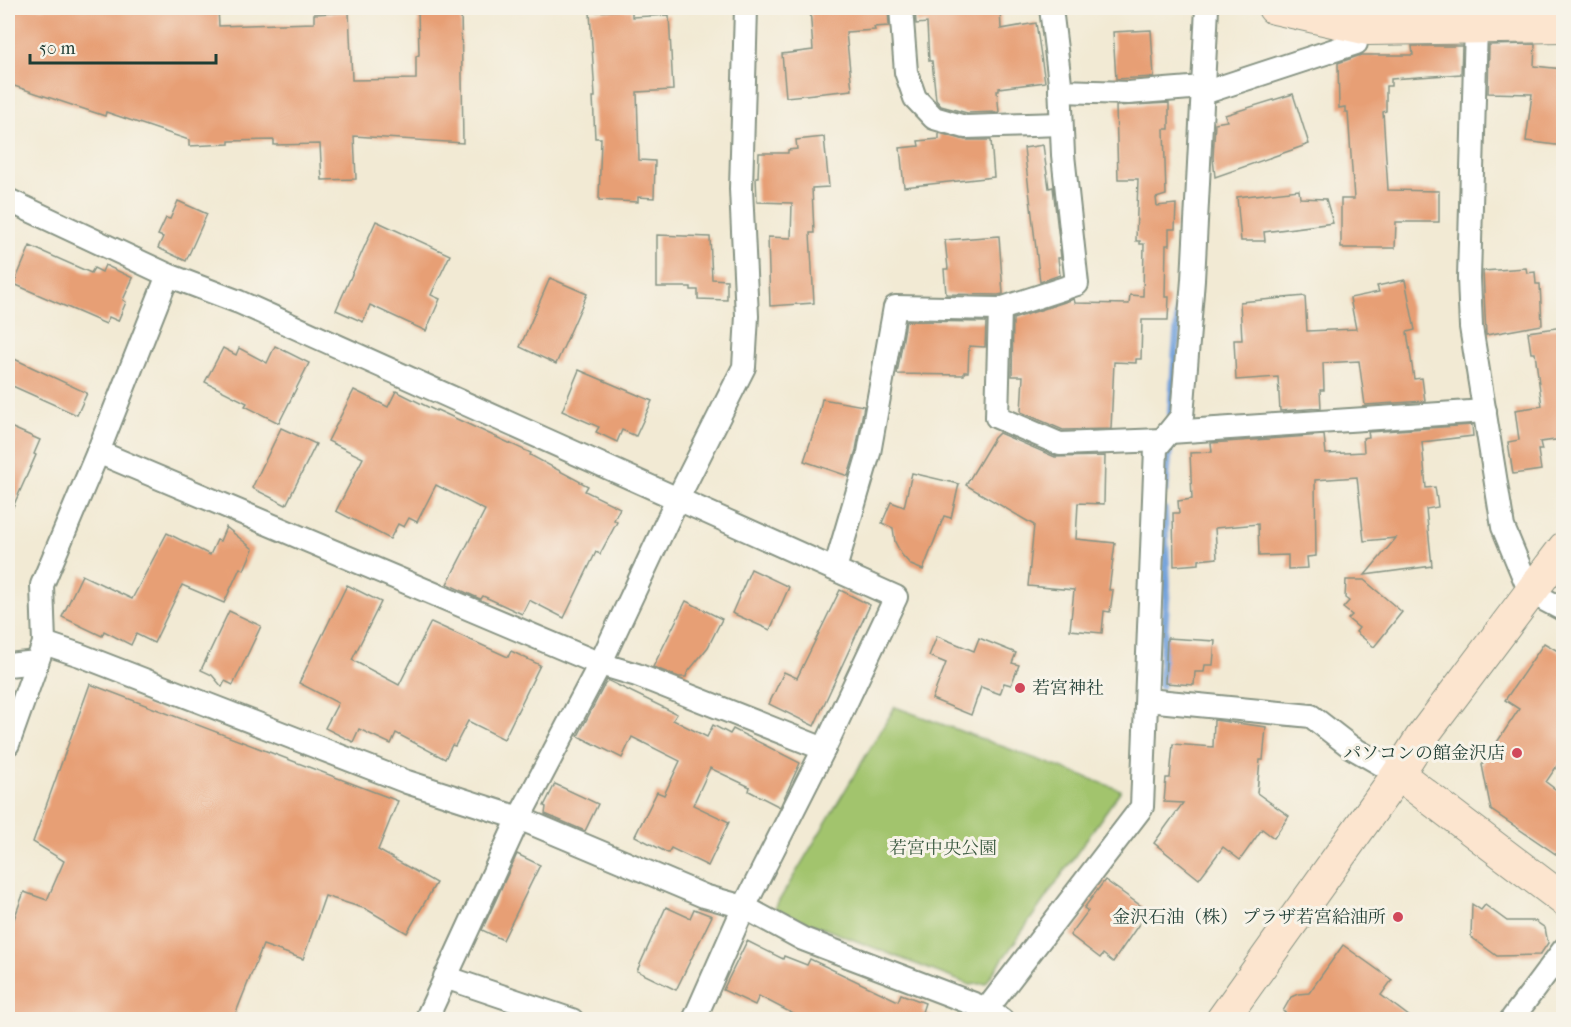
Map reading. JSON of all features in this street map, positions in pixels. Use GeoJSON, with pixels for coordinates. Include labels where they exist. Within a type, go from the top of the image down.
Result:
{"type":"FeatureCollection","features":[{"type":"Feature","properties":{"kind":"street"},"geometry":{"type":"LineString","coordinates":[[426,1020],[519,818],[600,664],[678,498],[744,367],[747,316],[741,189],[746,8]]}},
{"type":"Feature","properties":{"kind":"street"},"geometry":{"type":"LineString","coordinates":[[901,8],[906,72],[915,98],[934,118],[965,127],[1062,124]]}},
{"type":"Feature","properties":{"kind":"street"},"geometry":{"type":"LineString","coordinates":[[835,569],[869,453],[895,307],[1000,309],[1077,284],[1063,155],[1060,91],[1051,8]]}},
{"type":"Feature","properties":{"kind":"street"},"geometry":{"type":"LineString","coordinates":[[8,665],[40,652],[80,655],[407,782],[519,818],[694,892],[744,907],[803,939],[990,1016],[1142,807],[1156,448],[1182,416],[1193,280],[1207,8]]}},
{"type":"Feature","properties":{"kind":"street"},"geometry":{"type":"LineString","coordinates":[[1274,8],[1368,29],[1474,17],[1563,26]]}},
{"type":"Feature","properties":{"kind":"street"},"geometry":{"type":"LineString","coordinates":[[1474,17],[1468,278],[1471,327],[1503,527],[1530,592],[1563,610]]}},
{"type":"Feature","properties":{"kind":"street"},"geometry":{"type":"LineString","coordinates":[[1060,91],[1128,93],[1203,90],[1356,43],[1357,27]]}},
{"type":"Feature","properties":{"kind":"street"},"geometry":{"type":"LineString","coordinates":[[8,200],[168,274],[239,302],[896,597],[824,748],[744,907],[694,1020]]}},
{"type":"Feature","properties":{"kind":"street"},"geometry":{"type":"LineString","coordinates":[[8,744],[40,652],[42,585],[99,452],[168,274]]}},
{"type":"Feature","properties":{"kind":"street"},"geometry":{"type":"LineString","coordinates":[[1000,309],[997,417],[1060,444],[1485,411]]}},
{"type":"Feature","properties":{"kind":"street"},"geometry":{"type":"LineString","coordinates":[[99,452],[600,664],[637,675],[824,748]]}},
{"type":"Feature","properties":{"kind":"street"},"geometry":{"type":"LineString","coordinates":[[1222,1020],[1398,774],[1421,738],[1563,548]]}},
{"type":"Feature","properties":{"kind":"street"},"geometry":{"type":"LineString","coordinates":[[1147,700],[1311,716],[1352,747],[1398,774],[1563,900]]}},
{"type":"Feature","properties":{"kind":"street"},"geometry":{"type":"LineString","coordinates":[[1511,1020],[1563,949]]}},
{"type":"Feature","properties":{"kind":"street"},"geometry":{"type":"LineString","coordinates":[[445,977],[572,1020]]}},
{"type":"Feature","properties":{"kind":"green space","name":"若宮中央公園"},"geometry":{"type":"Polygon","coordinates":[[[895,707],[1121,790],[986,983],[970,985],[774,909],[895,707]]]}},
{"type":"Feature","properties":{"kind":"building"},"geometry":{"type":"Polygon","coordinates":[[[8,8],[218,8],[219,26],[314,23],[314,14],[349,12],[352,80],[416,79],[416,56],[419,55],[418,8],[461,8],[463,143],[354,136],[356,179],[322,180],[320,144],[274,145],[274,140],[229,141],[229,144],[189,146],[189,140],[106,112],[105,116],[8,84],[8,8]]]}},
{"type":"Feature","properties":{"kind":"building"},"geometry":{"type":"Polygon","coordinates":[[[810,8],[888,8],[889,26],[874,27],[875,30],[846,32],[852,90],[786,97],[782,54],[813,50],[810,8]]]}},
{"type":"Feature","properties":{"kind":"building"},"geometry":{"type":"Polygon","coordinates":[[[915,8],[1000,8],[1001,29],[1036,23],[1045,82],[999,88],[997,91],[999,112],[967,113],[941,106],[936,100],[932,61],[929,61],[927,23],[916,24],[915,8]]]}},
{"type":"Feature","properties":{"kind":"building"},"geometry":{"type":"Polygon","coordinates":[[[632,10],[632,17],[669,15],[673,90],[637,92],[639,160],[655,161],[654,198],[638,197],[638,202],[599,200],[601,138],[595,138],[590,12],[632,10]]]}},
{"type":"Feature","properties":{"kind":"building"},"geometry":{"type":"Polygon","coordinates":[[[1151,30],[1154,77],[1116,79],[1113,32],[1151,30]]]}},
{"type":"Feature","properties":{"kind":"building"},"geometry":{"type":"Polygon","coordinates":[[[1535,44],[1534,66],[1563,69],[1563,146],[1526,141],[1532,94],[1488,93],[1489,45],[1535,44]]]}},
{"type":"Feature","properties":{"kind":"building"},"geometry":{"type":"Polygon","coordinates":[[[1412,46],[1462,46],[1461,74],[1391,79],[1391,86],[1386,86],[1386,111],[1383,112],[1388,190],[1439,191],[1439,222],[1396,222],[1395,248],[1341,248],[1341,199],[1354,199],[1348,112],[1345,112],[1345,107],[1339,108],[1338,63],[1361,55],[1413,55],[1412,46]]]}},
{"type":"Feature","properties":{"kind":"building"},"geometry":{"type":"Polygon","coordinates":[[[1293,94],[1309,144],[1215,177],[1213,158],[1215,123],[1227,121],[1225,115],[1293,94]]]}},
{"type":"Feature","properties":{"kind":"building"},"geometry":{"type":"Polygon","coordinates":[[[1169,103],[1169,129],[1164,129],[1166,195],[1156,198],[1157,206],[1176,204],[1175,229],[1169,229],[1169,245],[1166,245],[1165,297],[1169,297],[1168,320],[1142,320],[1141,359],[1136,359],[1136,363],[1114,362],[1111,429],[1063,430],[1021,412],[1023,376],[1012,376],[1013,319],[1074,299],[1075,303],[1129,304],[1130,295],[1143,296],[1144,244],[1136,241],[1138,179],[1118,179],[1116,106],[1169,103]]]}},
{"type":"Feature","properties":{"kind":"building"},"geometry":{"type":"Polygon","coordinates":[[[939,133],[965,140],[991,140],[994,177],[904,187],[900,148],[919,146],[918,141],[939,139],[939,133]]]}},
{"type":"Feature","properties":{"kind":"building"},"geometry":{"type":"Polygon","coordinates":[[[824,137],[829,187],[812,188],[814,233],[810,233],[814,303],[770,306],[768,237],[791,238],[792,203],[757,202],[756,177],[758,177],[759,153],[788,153],[788,150],[797,149],[796,140],[824,137]]]}},
{"type":"Feature","properties":{"kind":"building"},"geometry":{"type":"Polygon","coordinates":[[[1043,145],[1049,188],[1053,187],[1061,258],[1058,258],[1060,275],[1040,282],[1024,148],[1043,145]]]}},
{"type":"Feature","properties":{"kind":"building"},"geometry":{"type":"Polygon","coordinates":[[[1299,190],[1300,198],[1326,199],[1333,223],[1264,232],[1265,241],[1241,241],[1237,197],[1299,190]]]}},
{"type":"Feature","properties":{"kind":"building"},"geometry":{"type":"Polygon","coordinates":[[[178,201],[207,214],[186,261],[158,248],[163,237],[158,235],[166,218],[170,219],[178,201]]]}},
{"type":"Feature","properties":{"kind":"building"},"geometry":{"type":"Polygon","coordinates":[[[376,221],[450,255],[431,295],[440,299],[426,331],[370,305],[363,322],[336,310],[376,221]]]}},
{"type":"Feature","properties":{"kind":"building"},"geometry":{"type":"Polygon","coordinates":[[[657,235],[710,237],[712,279],[727,280],[727,300],[698,299],[698,290],[691,290],[691,287],[657,287],[657,235]]]}},
{"type":"Feature","properties":{"kind":"building"},"geometry":{"type":"Polygon","coordinates":[[[999,236],[1003,294],[946,294],[944,269],[948,269],[945,240],[999,236]]]}},
{"type":"Feature","properties":{"kind":"building"},"geometry":{"type":"Polygon","coordinates":[[[30,246],[91,273],[94,268],[102,272],[105,265],[133,278],[123,300],[126,302],[118,321],[109,317],[106,324],[14,284],[30,246]]]}},
{"type":"Feature","properties":{"kind":"building"},"geometry":{"type":"Polygon","coordinates":[[[1526,268],[1527,273],[1535,272],[1536,284],[1540,284],[1542,325],[1486,335],[1483,271],[1526,268]]]}},
{"type":"Feature","properties":{"kind":"building"},"geometry":{"type":"Polygon","coordinates":[[[550,278],[587,294],[556,364],[520,347],[550,278]]]}},
{"type":"Feature","properties":{"kind":"building"},"geometry":{"type":"Polygon","coordinates":[[[1405,280],[1415,330],[1407,332],[1414,379],[1422,378],[1425,401],[1365,405],[1359,361],[1323,363],[1324,390],[1320,390],[1321,408],[1280,411],[1278,377],[1236,380],[1234,340],[1242,340],[1240,302],[1305,296],[1307,331],[1356,329],[1350,298],[1379,292],[1377,286],[1405,280]]]}},
{"type":"Feature","properties":{"kind":"building"},"geometry":{"type":"Polygon","coordinates":[[[906,321],[986,322],[985,347],[969,346],[968,372],[964,372],[964,375],[897,374],[906,321]]]}},
{"type":"Feature","properties":{"kind":"building"},"geometry":{"type":"Polygon","coordinates":[[[1563,327],[1563,439],[1540,442],[1542,450],[1538,450],[1541,470],[1513,474],[1508,442],[1519,440],[1515,410],[1542,406],[1535,353],[1531,353],[1528,332],[1563,327]]]}},
{"type":"Feature","properties":{"kind":"building"},"geometry":{"type":"Polygon","coordinates":[[[275,346],[309,363],[279,423],[245,406],[247,403],[205,382],[223,348],[236,355],[239,348],[267,363],[275,346]]]}},
{"type":"Feature","properties":{"kind":"building"},"geometry":{"type":"Polygon","coordinates":[[[8,356],[87,393],[77,415],[8,384],[8,356]]]}},
{"type":"Feature","properties":{"kind":"building"},"geometry":{"type":"Polygon","coordinates":[[[579,370],[652,401],[636,436],[622,430],[617,442],[596,432],[599,427],[562,411],[579,370]]]}},
{"type":"Feature","properties":{"kind":"building"},"geometry":{"type":"Polygon","coordinates":[[[354,390],[388,407],[396,391],[531,453],[530,455],[588,486],[585,491],[620,508],[614,520],[617,522],[600,554],[596,552],[564,618],[529,600],[522,614],[483,596],[481,599],[478,598],[447,584],[485,510],[436,485],[417,522],[409,518],[404,527],[398,524],[390,539],[336,511],[363,458],[328,441],[354,390]]]}},
{"type":"Feature","properties":{"kind":"building"},"geometry":{"type":"Polygon","coordinates":[[[822,399],[864,406],[856,450],[848,476],[804,461],[822,399]]]}},
{"type":"Feature","properties":{"kind":"building"},"geometry":{"type":"Polygon","coordinates":[[[1472,425],[1473,436],[1422,442],[1426,488],[1435,487],[1438,507],[1426,509],[1432,566],[1365,575],[1396,538],[1364,541],[1357,477],[1315,480],[1316,556],[1307,557],[1308,568],[1288,569],[1288,555],[1259,556],[1258,524],[1215,528],[1217,558],[1199,560],[1199,564],[1174,566],[1173,513],[1179,513],[1178,501],[1192,499],[1190,453],[1212,452],[1211,443],[1324,435],[1326,454],[1364,452],[1363,438],[1369,437],[1368,432],[1472,425]]]}},
{"type":"Feature","properties":{"kind":"building"},"geometry":{"type":"Polygon","coordinates":[[[8,426],[40,440],[34,454],[36,455],[8,518],[8,426]]]}},
{"type":"Feature","properties":{"kind":"building"},"geometry":{"type":"Polygon","coordinates":[[[281,428],[316,444],[286,505],[252,488],[281,428]]]}},
{"type":"Feature","properties":{"kind":"building"},"geometry":{"type":"Polygon","coordinates":[[[999,433],[1055,457],[1105,456],[1104,504],[1078,503],[1076,539],[1115,543],[1109,590],[1113,590],[1110,612],[1104,611],[1102,633],[1070,630],[1074,590],[1028,586],[1034,525],[966,485],[999,433]]]}},
{"type":"Feature","properties":{"kind":"building"},"geometry":{"type":"Polygon","coordinates":[[[912,473],[959,484],[951,518],[944,516],[923,570],[911,565],[902,555],[895,542],[893,528],[882,523],[891,502],[904,507],[912,473]]]}},
{"type":"Feature","properties":{"kind":"building"},"geometry":{"type":"Polygon","coordinates":[[[226,527],[253,549],[244,570],[240,568],[224,603],[182,585],[154,643],[136,634],[131,645],[104,631],[102,636],[62,617],[82,575],[132,599],[167,533],[210,555],[226,527]]]}},
{"type":"Feature","properties":{"kind":"building"},"geometry":{"type":"Polygon","coordinates":[[[751,569],[789,587],[770,630],[732,613],[751,569]]]}},
{"type":"Feature","properties":{"kind":"building"},"geometry":{"type":"Polygon","coordinates":[[[1346,580],[1364,580],[1402,612],[1374,647],[1356,632],[1359,628],[1348,619],[1352,615],[1343,608],[1349,601],[1345,598],[1346,580]]]}},
{"type":"Feature","properties":{"kind":"building"},"geometry":{"type":"Polygon","coordinates":[[[347,585],[381,602],[352,660],[399,685],[431,622],[508,657],[511,651],[540,665],[504,739],[468,721],[455,746],[452,745],[445,759],[396,733],[391,744],[359,729],[353,742],[325,728],[338,703],[299,683],[347,585]]]}},
{"type":"Feature","properties":{"kind":"building"},"geometry":{"type":"Polygon","coordinates":[[[840,590],[870,605],[814,726],[769,704],[784,672],[797,678],[840,590]]]}},
{"type":"Feature","properties":{"kind":"building"},"geometry":{"type":"Polygon","coordinates":[[[686,601],[722,619],[708,647],[686,677],[679,677],[653,667],[686,601]]]}},
{"type":"Feature","properties":{"kind":"building"},"geometry":{"type":"Polygon","coordinates":[[[229,611],[261,626],[233,685],[225,681],[222,687],[212,675],[201,670],[229,611]]]}},
{"type":"Feature","properties":{"kind":"building"},"geometry":{"type":"Polygon","coordinates":[[[937,636],[974,651],[979,638],[1016,653],[1012,663],[1019,665],[1011,685],[1004,683],[1000,694],[981,687],[971,715],[932,699],[946,663],[929,656],[937,636]]]}},
{"type":"Feature","properties":{"kind":"building"},"geometry":{"type":"Polygon","coordinates":[[[1167,638],[1215,641],[1213,665],[1205,665],[1204,672],[1195,672],[1194,685],[1165,683],[1167,638]]]}},
{"type":"Feature","properties":{"kind":"building"},"geometry":{"type":"Polygon","coordinates":[[[1544,643],[1563,654],[1563,757],[1546,782],[1563,795],[1563,859],[1491,810],[1482,765],[1519,709],[1505,700],[1544,643]]]}},
{"type":"Feature","properties":{"kind":"building"},"geometry":{"type":"Polygon","coordinates":[[[607,680],[677,714],[673,720],[707,737],[713,725],[730,734],[733,729],[800,763],[780,807],[749,791],[750,787],[710,768],[693,805],[729,822],[708,866],[671,848],[668,853],[635,836],[657,792],[664,795],[680,761],[632,737],[622,758],[578,736],[607,680]]]}},
{"type":"Feature","properties":{"kind":"building"},"geometry":{"type":"Polygon","coordinates":[[[90,684],[398,801],[378,850],[436,883],[407,933],[366,909],[325,896],[303,959],[263,945],[233,1020],[8,1020],[8,935],[24,892],[47,900],[64,861],[33,842],[90,684]]]}},
{"type":"Feature","properties":{"kind":"building"},"geometry":{"type":"Polygon","coordinates":[[[1214,720],[1266,727],[1257,793],[1289,816],[1274,838],[1262,829],[1240,860],[1223,847],[1199,879],[1154,843],[1183,803],[1164,802],[1166,778],[1170,778],[1173,744],[1213,747],[1214,720]]]}},
{"type":"Feature","properties":{"kind":"building"},"geometry":{"type":"Polygon","coordinates":[[[555,784],[598,804],[585,831],[545,814],[546,807],[544,806],[555,784]]]}},
{"type":"Feature","properties":{"kind":"building"},"geometry":{"type":"Polygon","coordinates":[[[517,854],[540,865],[503,940],[482,930],[517,854]]]}},
{"type":"Feature","properties":{"kind":"building"},"geometry":{"type":"Polygon","coordinates":[[[1105,880],[1148,911],[1113,962],[1103,954],[1100,958],[1070,935],[1088,911],[1084,908],[1105,880]]]}},
{"type":"Feature","properties":{"kind":"building"},"geometry":{"type":"Polygon","coordinates":[[[1472,904],[1481,910],[1485,905],[1507,921],[1535,921],[1545,928],[1548,943],[1540,955],[1497,956],[1471,937],[1472,904]]]}},
{"type":"Feature","properties":{"kind":"building"},"geometry":{"type":"Polygon","coordinates":[[[666,907],[690,918],[694,909],[712,916],[676,990],[637,971],[666,907]]]}},
{"type":"Feature","properties":{"kind":"building"},"geometry":{"type":"Polygon","coordinates":[[[747,941],[783,959],[784,956],[807,965],[810,959],[898,1001],[901,994],[925,1003],[922,1012],[940,1020],[805,1020],[759,996],[755,1005],[723,990],[747,941]]]}},
{"type":"Feature","properties":{"kind":"building"},"geometry":{"type":"Polygon","coordinates":[[[1343,945],[1392,980],[1381,995],[1414,1020],[1294,1020],[1283,1011],[1291,997],[1309,993],[1343,945]]]}},
{"type":"Feature","properties":{"kind":"waterway"},"geometry":{"type":"LineString","coordinates":[[1182,266],[1185,220]]}},
{"type":"Feature","properties":{"kind":"waterway"},"geometry":{"type":"LineString","coordinates":[[1171,413],[1180,294]]}},
{"type":"Feature","properties":{"kind":"waterway"},"geometry":{"type":"LineString","coordinates":[[1165,489],[1169,449]]}},
{"type":"Feature","properties":{"kind":"waterway"},"geometry":{"type":"LineString","coordinates":[[1161,685],[1167,586],[1164,510]]}},
{"type":"Feature","properties":{"kind":"place","name":"若宮神社"},"geometry":{"type":"Point","coordinates":[1020,688]}},
{"type":"Feature","properties":{"kind":"place","name":"パソコンの館金沢店"},"geometry":{"type":"Point","coordinates":[1517,753]}},
{"type":"Feature","properties":{"kind":"place","name":"金沢石油（株） プラザ若宮給油所"},"geometry":{"type":"Point","coordinates":[1398,917]}}]}
